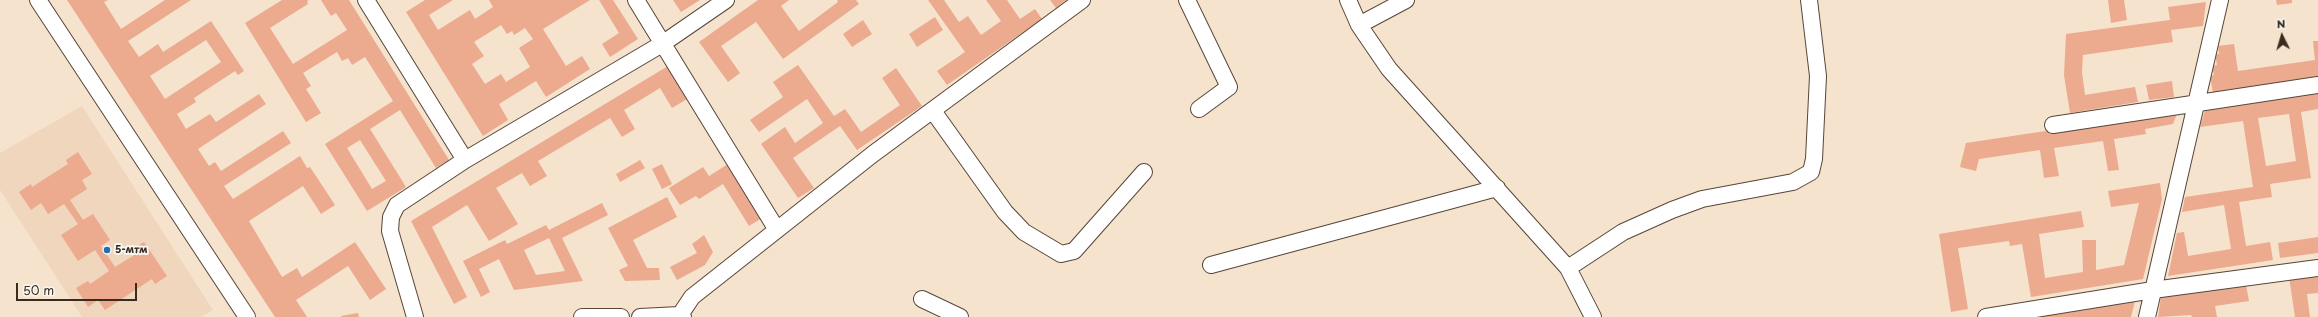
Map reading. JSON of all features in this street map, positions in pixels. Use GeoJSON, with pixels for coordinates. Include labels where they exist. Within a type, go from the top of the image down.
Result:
{"type":"FeatureCollection","features":[{"type":"Feature","properties":{"kind":"street"},"geometry":{"type":"LineString","coordinates":[[38,0],[247,317]]}},
{"type":"Feature","properties":{"kind":"street"},"geometry":{"type":"LineString","coordinates":[[366,0],[465,160]]}},
{"type":"Feature","properties":{"kind":"street"},"geometry":{"type":"LineString","coordinates":[[636,0],[776,230]]}},
{"type":"Feature","properties":{"kind":"street"},"geometry":{"type":"LineString","coordinates":[[415,317],[390,231],[391,217],[397,205],[465,160],[662,44],[726,0]]}},
{"type":"Feature","properties":{"kind":"street"},"geometry":{"type":"LineString","coordinates":[[640,317],[682,316],[692,297],[776,230],[873,154],[1082,0]]}},
{"type":"Feature","properties":{"kind":"street"},"geometry":{"type":"LineString","coordinates":[[1187,0],[1229,87],[1199,109]]}},
{"type":"Feature","properties":{"kind":"street"},"geometry":{"type":"LineString","coordinates":[[1348,0],[1359,26],[1389,69],[1568,268],[1592,317]]}},
{"type":"Feature","properties":{"kind":"street"},"geometry":{"type":"LineString","coordinates":[[1359,26],[1406,0]]}},
{"type":"Feature","properties":{"kind":"street"},"geometry":{"type":"LineString","coordinates":[[1568,268],[1623,232],[1672,210],[1702,199],[1793,182],[1811,172],[1814,159],[1818,76],[1808,0]]}},
{"type":"Feature","properties":{"kind":"street"},"geometry":{"type":"LineString","coordinates":[[2147,317],[2220,0]]}},
{"type":"Feature","properties":{"kind":"street"},"geometry":{"type":"LineString","coordinates":[[2053,125],[2318,85]]}},
{"type":"Feature","properties":{"kind":"street"},"geometry":{"type":"LineString","coordinates":[[933,111],[1005,212],[1024,232],[1061,254],[1074,251],[1144,172]]}},
{"type":"Feature","properties":{"kind":"street"},"geometry":{"type":"LineString","coordinates":[[1210,265],[1497,188]]}},
{"type":"Feature","properties":{"kind":"street"},"geometry":{"type":"LineString","coordinates":[[1986,317],[2153,290],[2318,268]]}},
{"type":"Feature","properties":{"kind":"street"},"geometry":{"type":"LineString","coordinates":[[922,299],[960,317]]}},
{"type":"Feature","properties":{"kind":"street"},"geometry":{"type":"LineString","coordinates":[[582,317],[621,317]]}},
{"type":"Feature","properties":{"kind":"shaded area","name":"5-мтм"},"geometry":{"type":"Polygon","coordinates":[[[82,106],[213,310],[201,317],[82,317],[0,190],[0,153],[82,106]]]}},
{"type":"Feature","properties":{"kind":"building"},"geometry":{"type":"Polygon","coordinates":[[[67,0],[108,0],[104,2],[121,29],[165,0],[191,0],[128,41],[139,57],[158,44],[163,52],[211,21],[244,71],[238,75],[235,71],[194,98],[196,102],[177,114],[186,129],[210,114],[216,122],[259,94],[266,104],[198,149],[209,166],[215,162],[221,171],[283,131],[291,143],[224,186],[233,199],[300,156],[307,168],[310,167],[335,205],[321,214],[303,186],[249,221],[282,277],[297,268],[302,277],[355,242],[386,289],[370,300],[348,266],[296,300],[307,317],[275,317],[67,0]],[[206,40],[150,76],[165,99],[221,62],[206,40]]]}},
{"type":"Feature","properties":{"kind":"building"},"geometry":{"type":"Polygon","coordinates":[[[282,0],[309,0],[307,1],[308,4],[270,28],[293,64],[347,30],[336,13],[331,16],[321,0],[349,0],[449,160],[436,168],[400,110],[370,129],[406,187],[367,211],[325,144],[393,101],[365,57],[352,65],[348,58],[342,61],[337,52],[303,73],[311,86],[306,89],[321,113],[306,122],[245,23],[282,0]],[[360,140],[347,148],[372,189],[386,181],[360,140]]]}},
{"type":"Feature","properties":{"kind":"building"},"geometry":{"type":"Polygon","coordinates":[[[425,0],[453,0],[429,15],[438,30],[470,10],[475,19],[493,7],[489,0],[590,0],[543,29],[566,66],[582,56],[590,69],[546,97],[536,81],[499,104],[508,120],[483,136],[406,12],[425,0]],[[501,25],[474,42],[484,56],[472,64],[485,84],[501,74],[506,82],[530,67],[519,48],[533,39],[525,28],[514,35],[512,31],[507,34],[501,25]]]}},
{"type":"Feature","properties":{"kind":"building"},"geometry":{"type":"Polygon","coordinates":[[[599,0],[613,0],[638,39],[610,57],[602,44],[619,33],[599,0]]]}},
{"type":"Feature","properties":{"kind":"building"},"geometry":{"type":"Polygon","coordinates":[[[673,0],[700,0],[681,12],[673,0]]]}},
{"type":"Feature","properties":{"kind":"building"},"geometry":{"type":"Polygon","coordinates":[[[758,0],[789,0],[781,6],[799,31],[838,2],[837,0],[856,0],[859,4],[783,59],[756,22],[721,46],[740,73],[728,82],[699,42],[758,0]]]}},
{"type":"Feature","properties":{"kind":"building"},"geometry":{"type":"Polygon","coordinates":[[[928,0],[944,0],[959,22],[968,16],[981,35],[1001,21],[986,0],[1007,0],[1020,19],[1035,9],[1042,19],[947,85],[937,71],[965,52],[928,0]]]}},
{"type":"Feature","properties":{"kind":"building"},"geometry":{"type":"Polygon","coordinates":[[[1050,0],[1066,0],[1056,8],[1050,0]]]}},
{"type":"Feature","properties":{"kind":"building"},"geometry":{"type":"Polygon","coordinates":[[[2108,0],[2124,0],[2127,20],[2111,23],[2108,0]]]}},
{"type":"Feature","properties":{"kind":"building"},"geometry":{"type":"Polygon","coordinates":[[[2276,0],[2292,0],[2292,3],[2277,5],[2276,0]]]}},
{"type":"Feature","properties":{"kind":"building"},"geometry":{"type":"Polygon","coordinates":[[[2206,2],[2203,26],[2171,30],[2173,42],[2083,55],[2082,72],[2085,95],[2135,87],[2138,102],[2070,113],[2064,75],[2066,34],[2170,20],[2168,7],[2206,2]]]}},
{"type":"Feature","properties":{"kind":"building"},"geometry":{"type":"Polygon","coordinates":[[[935,17],[943,30],[917,47],[909,34],[935,17]]]}},
{"type":"Feature","properties":{"kind":"building"},"geometry":{"type":"Polygon","coordinates":[[[863,20],[872,34],[852,47],[843,34],[863,20]]]}},
{"type":"Feature","properties":{"kind":"building"},"geometry":{"type":"Polygon","coordinates":[[[2313,41],[2318,41],[2318,76],[2213,93],[2210,76],[2214,75],[2212,66],[2217,65],[2215,54],[2219,54],[2218,46],[2234,44],[2238,71],[2315,60],[2313,41]]]}},
{"type":"Feature","properties":{"kind":"building"},"geometry":{"type":"Polygon","coordinates":[[[798,65],[834,116],[845,109],[861,132],[900,105],[882,78],[896,68],[922,106],[857,150],[840,126],[793,158],[814,188],[798,198],[761,144],[785,127],[795,143],[823,123],[807,99],[759,132],[750,120],[783,97],[773,82],[798,65]]]}},
{"type":"Feature","properties":{"kind":"building"},"geometry":{"type":"Polygon","coordinates":[[[668,66],[687,99],[672,108],[660,88],[624,110],[635,129],[622,137],[610,118],[538,161],[547,176],[530,186],[522,173],[496,188],[518,224],[489,241],[467,205],[432,227],[467,297],[454,304],[411,221],[668,66]]]}},
{"type":"Feature","properties":{"kind":"building"},"geometry":{"type":"Polygon","coordinates":[[[2172,81],[2174,97],[2149,100],[2146,85],[2172,81]]]}},
{"type":"Feature","properties":{"kind":"building"},"geometry":{"type":"Polygon","coordinates":[[[2318,90],[2318,109],[2301,112],[2311,178],[2270,184],[2272,197],[2239,202],[2246,246],[2270,242],[2273,260],[2168,276],[2177,233],[2184,232],[2188,256],[2231,249],[2224,205],[2182,212],[2185,197],[2253,187],[2243,121],[2200,127],[2206,107],[2318,90]],[[2289,114],[2258,118],[2266,166],[2296,161],[2289,114]]]}},
{"type":"Feature","properties":{"kind":"building"},"geometry":{"type":"Polygon","coordinates":[[[2178,111],[2173,124],[2145,129],[2146,134],[2114,139],[2119,170],[2108,171],[2103,141],[2054,148],[2059,176],[2044,178],[2040,150],[1979,159],[1976,171],[1960,167],[1966,143],[2178,111]]]}},
{"type":"Feature","properties":{"kind":"building"},"geometry":{"type":"Polygon","coordinates":[[[78,152],[92,174],[82,180],[87,189],[70,200],[83,220],[93,214],[110,240],[101,246],[115,267],[136,254],[132,249],[144,242],[167,276],[155,284],[152,279],[105,310],[98,300],[88,307],[76,288],[88,281],[90,284],[109,271],[95,250],[78,261],[61,235],[78,224],[64,204],[48,214],[41,203],[31,210],[19,192],[31,184],[32,187],[68,164],[66,160],[78,152]]]}},
{"type":"Feature","properties":{"kind":"building"},"geometry":{"type":"Polygon","coordinates":[[[640,160],[645,168],[620,182],[616,174],[640,160]]]}},
{"type":"Feature","properties":{"kind":"building"},"geometry":{"type":"Polygon","coordinates":[[[662,164],[672,184],[662,189],[652,169],[662,164]]]}},
{"type":"Feature","properties":{"kind":"building"},"geometry":{"type":"Polygon","coordinates":[[[728,164],[762,218],[749,226],[723,184],[699,199],[696,196],[680,205],[669,188],[703,167],[709,176],[728,164]]]}},
{"type":"Feature","properties":{"kind":"building"},"geometry":{"type":"Polygon","coordinates":[[[2160,183],[2162,199],[2143,279],[2031,297],[2022,244],[2010,246],[2009,241],[1958,248],[1968,309],[1951,312],[1939,234],[2081,211],[2084,227],[2039,234],[2045,278],[2083,272],[2082,240],[2096,240],[2096,270],[2124,265],[2139,203],[2111,207],[2108,191],[2160,183]]]}},
{"type":"Feature","properties":{"kind":"building"},"geometry":{"type":"Polygon","coordinates":[[[667,197],[677,217],[633,240],[647,268],[659,268],[660,280],[625,281],[619,270],[628,266],[608,228],[667,197]]]}},
{"type":"Feature","properties":{"kind":"building"},"geometry":{"type":"Polygon","coordinates":[[[602,203],[608,215],[562,238],[583,281],[514,290],[499,259],[479,269],[490,292],[481,297],[463,261],[505,240],[507,244],[546,225],[549,230],[602,203]],[[549,238],[524,250],[536,275],[565,271],[549,238]]]}},
{"type":"Feature","properties":{"kind":"building"},"geometry":{"type":"Polygon","coordinates":[[[704,235],[713,252],[705,265],[677,280],[670,267],[697,253],[692,244],[704,235]]]}},
{"type":"Feature","properties":{"kind":"building"},"geometry":{"type":"Polygon","coordinates":[[[2318,237],[2318,253],[2280,258],[2278,243],[2318,237]]]}},
{"type":"Feature","properties":{"kind":"building"},"geometry":{"type":"Polygon","coordinates":[[[2318,273],[2318,293],[2307,294],[2310,317],[2295,317],[2289,277],[2318,273]]]}},
{"type":"Feature","properties":{"kind":"building"},"geometry":{"type":"Polygon","coordinates":[[[2246,285],[2249,301],[2215,306],[2217,317],[2192,317],[2191,315],[2158,317],[2161,297],[2246,285]]]}},
{"type":"Feature","properties":{"kind":"building"},"geometry":{"type":"Polygon","coordinates":[[[2135,301],[2131,317],[2039,317],[2039,316],[2135,301]]]}},
{"type":"Feature","properties":{"kind":"building"},"geometry":{"type":"Polygon","coordinates":[[[358,313],[359,317],[341,317],[341,316],[358,313]]]}},
{"type":"Feature","properties":{"kind":"place","name":"5-мтм"},"geometry":{"type":"Point","coordinates":[107,250]}}]}
